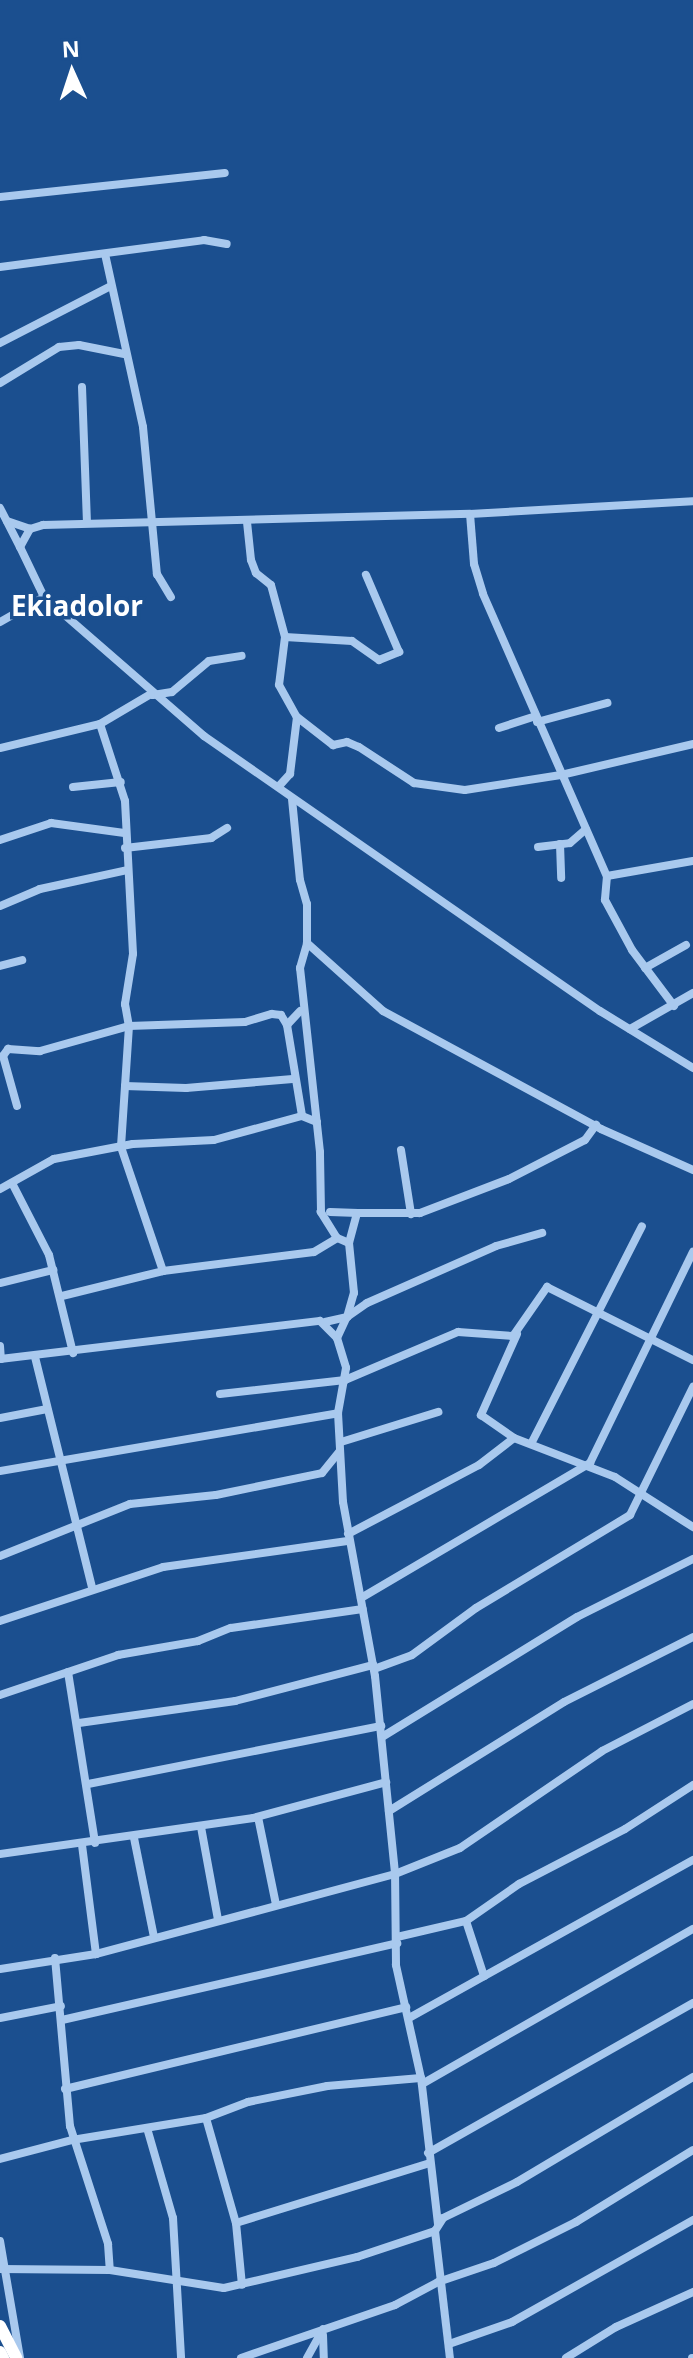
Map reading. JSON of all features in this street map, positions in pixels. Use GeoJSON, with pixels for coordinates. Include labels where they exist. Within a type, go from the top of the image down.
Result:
{"type":"FeatureCollection","features":[{"type":"Feature","properties":{"kind":"highway"},"geometry":{"type":"LineString","coordinates":[[0,2326],[18,2358]]}},
{"type":"Feature","properties":{"kind":"highway"},"geometry":{"type":"LineString","coordinates":[[0,2352],[3,2358]]}},
{"type":"Feature","properties":{"kind":"street"},"geometry":{"type":"LineString","coordinates":[[0,197],[225,173]]}},
{"type":"Feature","properties":{"kind":"street"},"geometry":{"type":"LineString","coordinates":[[0,267],[204,240],[227,244]]}},
{"type":"Feature","properties":{"kind":"street"},"geometry":{"type":"LineString","coordinates":[[105,254],[109,287],[124,329],[124,354],[143,427],[157,574],[171,597]]}},
{"type":"Feature","properties":{"kind":"street"},"geometry":{"type":"LineString","coordinates":[[0,343],[109,287]]}},
{"type":"Feature","properties":{"kind":"street"},"geometry":{"type":"LineString","coordinates":[[0,383],[59,347],[79,345],[124,354]]}},
{"type":"Feature","properties":{"kind":"street"},"geometry":{"type":"LineString","coordinates":[[82,387],[87,523]]}},
{"type":"Feature","properties":{"kind":"street"},"geometry":{"type":"LineString","coordinates":[[7,521],[30,529],[87,523],[247,522],[420,512],[470,514],[693,501]]}},
{"type":"Feature","properties":{"kind":"street"},"geometry":{"type":"LineString","coordinates":[[0,508],[44,597],[152,695],[280,785],[292,799],[630,1029],[693,1068]]}},
{"type":"Feature","properties":{"kind":"street"},"geometry":{"type":"LineString","coordinates":[[470,514],[474,564],[483,594],[607,876],[605,900],[645,968],[674,1006]]}},
{"type":"Feature","properties":{"kind":"street"},"geometry":{"type":"LineString","coordinates":[[247,522],[251,560],[256,573],[271,585],[285,637],[279,685],[297,717],[320,738],[359,747],[414,783],[465,790],[561,775],[693,744]]}},
{"type":"Feature","properties":{"kind":"street"},"geometry":{"type":"LineString","coordinates":[[20,547],[30,529]]}},
{"type":"Feature","properties":{"kind":"street"},"geometry":{"type":"LineString","coordinates":[[285,637],[352,641],[379,660],[399,652],[366,575]]}},
{"type":"Feature","properties":{"kind":"street"},"geometry":{"type":"LineString","coordinates":[[0,622],[44,597]]}},
{"type":"Feature","properties":{"kind":"street"},"geometry":{"type":"LineString","coordinates":[[0,748],[100,724],[152,695],[172,692],[209,661],[242,656]]}},
{"type":"Feature","properties":{"kind":"street"},"geometry":{"type":"LineString","coordinates":[[499,728],[607,703]]}},
{"type":"Feature","properties":{"kind":"street"},"geometry":{"type":"LineString","coordinates":[[280,785],[290,774],[297,717]]}},
{"type":"Feature","properties":{"kind":"street"},"geometry":{"type":"LineString","coordinates":[[100,724],[121,782],[133,954],[125,1004],[129,1026],[121,1147],[163,1271]]}},
{"type":"Feature","properties":{"kind":"street"},"geometry":{"type":"LineString","coordinates":[[73,787],[121,782]]}},
{"type":"Feature","properties":{"kind":"street"},"geometry":{"type":"LineString","coordinates":[[292,799],[307,904],[307,943],[301,986],[317,1122],[321,1212],[337,1238],[349,1243]]}},
{"type":"Feature","properties":{"kind":"street"},"geometry":{"type":"LineString","coordinates":[[0,840],[51,823],[124,833]]}},
{"type":"Feature","properties":{"kind":"street"},"geometry":{"type":"LineString","coordinates":[[125,848],[211,838],[227,828]]}},
{"type":"Feature","properties":{"kind":"street"},"geometry":{"type":"LineString","coordinates":[[538,847],[570,843],[586,829]]}},
{"type":"Feature","properties":{"kind":"street"},"geometry":{"type":"LineString","coordinates":[[560,844],[561,878]]}},
{"type":"Feature","properties":{"kind":"street"},"geometry":{"type":"LineString","coordinates":[[607,876],[693,861]]}},
{"type":"Feature","properties":{"kind":"street"},"geometry":{"type":"LineString","coordinates":[[0,906],[40,889],[127,870]]}},
{"type":"Feature","properties":{"kind":"street"},"geometry":{"type":"LineString","coordinates":[[307,943],[383,1011],[596,1125],[693,1170]]}},
{"type":"Feature","properties":{"kind":"street"},"geometry":{"type":"LineString","coordinates":[[645,968],[686,945]]}},
{"type":"Feature","properties":{"kind":"street"},"geometry":{"type":"LineString","coordinates":[[0,966],[22,960]]}},
{"type":"Feature","properties":{"kind":"street"},"geometry":{"type":"LineString","coordinates":[[630,1029],[693,993]]}},
{"type":"Feature","properties":{"kind":"street"},"geometry":{"type":"LineString","coordinates":[[287,1025],[300,1011]]}},
{"type":"Feature","properties":{"kind":"street"},"geometry":{"type":"LineString","coordinates":[[17,1106],[1,1054],[52,1048],[129,1026],[245,1022],[272,1014],[281,1015],[287,1025],[293,1079],[302,1116]]}},
{"type":"Feature","properties":{"kind":"street"},"geometry":{"type":"LineString","coordinates":[[125,1086],[186,1088],[293,1079]]}},
{"type":"Feature","properties":{"kind":"street"},"geometry":{"type":"LineString","coordinates":[[0,1189],[54,1159],[121,1147],[214,1140],[302,1116],[317,1122]]}},
{"type":"Feature","properties":{"kind":"street"},"geometry":{"type":"LineString","coordinates":[[330,1212],[411,1214],[509,1179],[585,1140],[596,1125]]}},
{"type":"Feature","properties":{"kind":"street"},"geometry":{"type":"LineString","coordinates":[[401,1150],[411,1214]]}},
{"type":"Feature","properties":{"kind":"street"},"geometry":{"type":"LineString","coordinates":[[12,1183],[53,1270],[62,1296],[73,1353]]}},
{"type":"Feature","properties":{"kind":"street"},"geometry":{"type":"LineString","coordinates":[[337,1338],[354,1293],[349,1243],[358,1213]]}},
{"type":"Feature","properties":{"kind":"street"},"geometry":{"type":"LineString","coordinates":[[532,1442],[595,1312],[642,1226]]}},
{"type":"Feature","properties":{"kind":"street"},"geometry":{"type":"LineString","coordinates":[[0,1346],[1,1359],[35,1357],[233,1329],[325,1322],[347,1317],[485,1251],[542,1233]]}},
{"type":"Feature","properties":{"kind":"street"},"geometry":{"type":"LineString","coordinates":[[62,1296],[163,1271],[314,1252],[337,1238]]}},
{"type":"Feature","properties":{"kind":"street"},"geometry":{"type":"LineString","coordinates":[[361,1598],[587,1466],[693,1252]]}},
{"type":"Feature","properties":{"kind":"street"},"geometry":{"type":"LineString","coordinates":[[0,1283],[53,1270]]}},
{"type":"Feature","properties":{"kind":"street"},"geometry":{"type":"LineString","coordinates":[[549,1278],[517,1334],[479,1412],[514,1438],[532,1442],[615,1477],[641,1497],[693,1527]]}},
{"type":"Feature","properties":{"kind":"street"},"geometry":{"type":"LineString","coordinates":[[542,1288],[555,1290],[693,1360]]}},
{"type":"Feature","properties":{"kind":"street"},"geometry":{"type":"LineString","coordinates":[[325,1322],[337,1338],[345,1380],[338,1413],[341,1477],[349,1538],[374,1667],[395,1874],[397,1940],[421,2081],[441,2269],[438,2282],[450,2358]]}},
{"type":"Feature","properties":{"kind":"street"},"geometry":{"type":"LineString","coordinates":[[220,1394],[345,1380],[458,1332],[517,1334]]}},
{"type":"Feature","properties":{"kind":"street"},"geometry":{"type":"LineString","coordinates":[[35,1357],[63,1460],[73,1526],[92,1588]]}},
{"type":"Feature","properties":{"kind":"street"},"geometry":{"type":"LineString","coordinates":[[79,1723],[235,1701],[412,1655],[476,1608],[630,1515],[693,1387]]}},
{"type":"Feature","properties":{"kind":"street"},"geometry":{"type":"LineString","coordinates":[[0,1418],[47,1409]]}},
{"type":"Feature","properties":{"kind":"street"},"geometry":{"type":"LineString","coordinates":[[322,1473],[341,1445],[438,1412]]}},
{"type":"Feature","properties":{"kind":"street"},"geometry":{"type":"LineString","coordinates":[[0,1471],[338,1413]]}},
{"type":"Feature","properties":{"kind":"street"},"geometry":{"type":"LineString","coordinates":[[0,1621],[163,1567],[349,1538],[479,1465],[514,1438]]}},
{"type":"Feature","properties":{"kind":"street"},"geometry":{"type":"LineString","coordinates":[[0,1556],[130,1504],[216,1495],[322,1473],[341,1477]]}},
{"type":"Feature","properties":{"kind":"street"},"geometry":{"type":"LineString","coordinates":[[382,1737],[577,1617],[693,1559]]}},
{"type":"Feature","properties":{"kind":"street"},"geometry":{"type":"LineString","coordinates":[[0,1695],[68,1672],[231,1628],[363,1609]]}},
{"type":"Feature","properties":{"kind":"street"},"geometry":{"type":"LineString","coordinates":[[389,1811],[564,1702],[693,1637]]}},
{"type":"Feature","properties":{"kind":"street"},"geometry":{"type":"LineString","coordinates":[[68,1672],[79,1723],[95,1843]]}},
{"type":"Feature","properties":{"kind":"street"},"geometry":{"type":"LineString","coordinates":[[0,1969],[96,1954],[395,1874],[460,1848],[602,1751],[693,1704]]}},
{"type":"Feature","properties":{"kind":"street"},"geometry":{"type":"LineString","coordinates":[[88,1784],[381,1726]]}},
{"type":"Feature","properties":{"kind":"street"},"geometry":{"type":"LineString","coordinates":[[0,1854],[134,1838],[258,1817],[386,1782]]}},
{"type":"Feature","properties":{"kind":"street"},"geometry":{"type":"LineString","coordinates":[[62,2020],[466,1921],[519,1884],[625,1829],[693,1785]]}},
{"type":"Feature","properties":{"kind":"street"},"geometry":{"type":"LineString","coordinates":[[258,1817],[276,1905]]}},
{"type":"Feature","properties":{"kind":"street"},"geometry":{"type":"LineString","coordinates":[[201,1827],[205,1870],[218,1920]]}},
{"type":"Feature","properties":{"kind":"street"},"geometry":{"type":"LineString","coordinates":[[134,1838],[154,1937]]}},
{"type":"Feature","properties":{"kind":"street"},"geometry":{"type":"LineString","coordinates":[[82,1845],[96,1954]]}},
{"type":"Feature","properties":{"kind":"street"},"geometry":{"type":"LineString","coordinates":[[409,2018],[693,1860]]}},
{"type":"Feature","properties":{"kind":"street"},"geometry":{"type":"LineString","coordinates":[[466,1921],[484,1976]]}},
{"type":"Feature","properties":{"kind":"street"},"geometry":{"type":"LineString","coordinates":[[0,2159],[72,2140],[206,2118],[248,2102],[327,2086],[421,2081],[693,1929]]}},
{"type":"Feature","properties":{"kind":"street"},"geometry":{"type":"LineString","coordinates":[[55,1958],[72,2140],[103,2223],[110,2270]]}},
{"type":"Feature","properties":{"kind":"street"},"geometry":{"type":"LineString","coordinates":[[236,2223],[429,2158],[693,2003]]}},
{"type":"Feature","properties":{"kind":"street"},"geometry":{"type":"LineString","coordinates":[[0,2018],[61,2006]]}},
{"type":"Feature","properties":{"kind":"street"},"geometry":{"type":"LineString","coordinates":[[65,2089],[406,2007]]}},
{"type":"Feature","properties":{"kind":"street"},"geometry":{"type":"LineString","coordinates":[[2,2269],[110,2270],[213,2287],[242,2285],[436,2227],[693,2077]]}},
{"type":"Feature","properties":{"kind":"street"},"geometry":{"type":"LineString","coordinates":[[206,2118],[236,2223],[242,2285]]}},
{"type":"Feature","properties":{"kind":"street"},"geometry":{"type":"LineString","coordinates":[[147,2128],[173,2218],[180,2280],[175,2325],[181,2358]]}},
{"type":"Feature","properties":{"kind":"street"},"geometry":{"type":"LineString","coordinates":[[241,2358],[395,2305],[438,2282],[494,2263],[576,2222],[693,2150]]}},
{"type":"Feature","properties":{"kind":"street"},"geometry":{"type":"LineString","coordinates":[[449,2344],[512,2322],[693,2220]]}},
{"type":"Feature","properties":{"kind":"street"},"geometry":{"type":"LineString","coordinates":[[0,2241],[18,2358]]}},
{"type":"Feature","properties":{"kind":"street"},"geometry":{"type":"LineString","coordinates":[[566,2358],[616,2327],[693,2292]]}},
{"type":"Feature","properties":{"kind":"street"},"geometry":{"type":"LineString","coordinates":[[307,2358],[324,2328]]}},
{"type":"Feature","properties":{"kind":"street"},"geometry":{"type":"LineString","coordinates":[[324,2328],[324,2358]]}},
{"type":"Feature","properties":{"kind":"district","name":"Ekiadolor"},"geometry":{"type":"Point","coordinates":[77,605]}}]}
